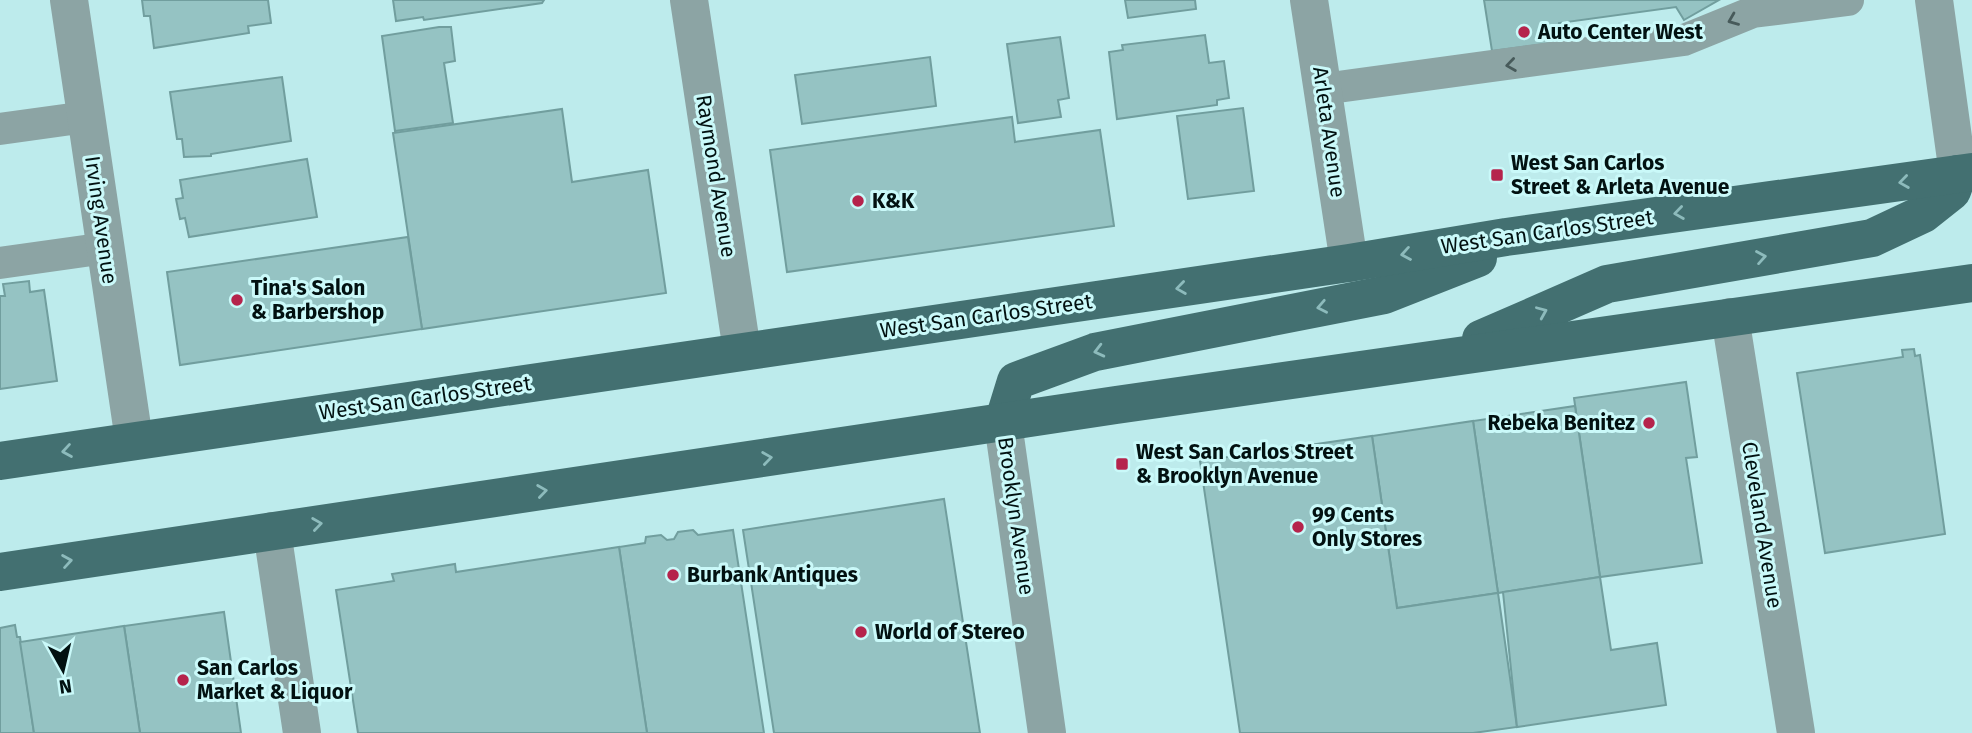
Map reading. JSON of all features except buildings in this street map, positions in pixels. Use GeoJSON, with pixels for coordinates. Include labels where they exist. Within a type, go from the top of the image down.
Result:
{"type":"FeatureCollection","features":[{"type":"Feature","properties":{"kind":"main road","name":"West San Carlos Street"},"geometry":{"type":"LineString","coordinates":[[0,461],[1349,263],[1549,231],[1965,173]]}},
{"type":"Feature","properties":{"kind":"main road"},"geometry":{"type":"LineString","coordinates":[[1434,359],[1608,284],[1872,238],[1923,214],[1952,191],[1965,173]]}},
{"type":"Feature","properties":{"kind":"main road"},"geometry":{"type":"LineString","coordinates":[[1003,423],[1016,381],[1094,352],[1384,295],[1549,231]]}},
{"type":"Feature","properties":{"kind":"main road"},"geometry":{"type":"LineString","coordinates":[[0,572],[1434,359],[1972,283]]}},
{"type":"Feature","properties":{"kind":"street","name":"Irving Avenue"},"geometry":{"type":"LineString","coordinates":[[69,0],[134,440]]}},
{"type":"Feature","properties":{"kind":"street","name":"Raymond Avenue"},"geometry":{"type":"LineString","coordinates":[[689,0],[742,351]]}},
{"type":"Feature","properties":{"kind":"street","name":"Arleta Avenue"},"geometry":{"type":"LineString","coordinates":[[1309,0],[1349,263]]}},
{"type":"Feature","properties":{"kind":"street"},"geometry":{"type":"LineString","coordinates":[[1934,0],[1965,173]]}},
{"type":"Feature","properties":{"kind":"street","name":"Cleveland Avenue"},"geometry":{"type":"LineString","coordinates":[[1730,317],[1796,733]]}},
{"type":"Feature","properties":{"kind":"street","name":"Brooklyn Avenue"},"geometry":{"type":"LineString","coordinates":[[1003,423],[1047,733]]}},
{"type":"Feature","properties":{"kind":"street"},"geometry":{"type":"LineString","coordinates":[[272,530],[302,733]]}},
{"type":"Feature","properties":{"kind":"lane"},"geometry":{"type":"LineString","coordinates":[[1323,89],[1684,40],[1753,12],[1848,0]]}},
{"type":"Feature","properties":{"kind":"lane"},"geometry":{"type":"LineString","coordinates":[[0,129],[86,117]]}},
{"type":"Feature","properties":{"kind":"lane"},"geometry":{"type":"LineString","coordinates":[[0,263],[106,248]]}},
{"type":"Feature","properties":{"kind":"place","name":"Auto Center West"},"geometry":{"type":"Point","coordinates":[1524,32]}},
{"type":"Feature","properties":{"kind":"place","name":"West San Carlos Street & Arleta Avenue"},"geometry":{"type":"Point","coordinates":[1497,175]}},
{"type":"Feature","properties":{"kind":"place","name":"K&K"},"geometry":{"type":"Point","coordinates":[858,201]}},
{"type":"Feature","properties":{"kind":"place","name":"Tina's Salon & Barbershop"},"geometry":{"type":"Point","coordinates":[237,300]}},
{"type":"Feature","properties":{"kind":"place","name":"Rebeka Benitez"},"geometry":{"type":"Point","coordinates":[1649,423]}},
{"type":"Feature","properties":{"kind":"place","name":"West San Carlos Street & Brooklyn Avenue"},"geometry":{"type":"Point","coordinates":[1122,464]}},
{"type":"Feature","properties":{"kind":"place","name":"99 Cents Only Stores"},"geometry":{"type":"Point","coordinates":[1298,527]}},
{"type":"Feature","properties":{"kind":"place","name":"Burbank Antiques"},"geometry":{"type":"Point","coordinates":[673,575]}},
{"type":"Feature","properties":{"kind":"place","name":"World of Stereo"},"geometry":{"type":"Point","coordinates":[861,632]}},
{"type":"Feature","properties":{"kind":"place","name":"San Carlos Market & Liquor"},"geometry":{"type":"Point","coordinates":[183,680]}}]}
